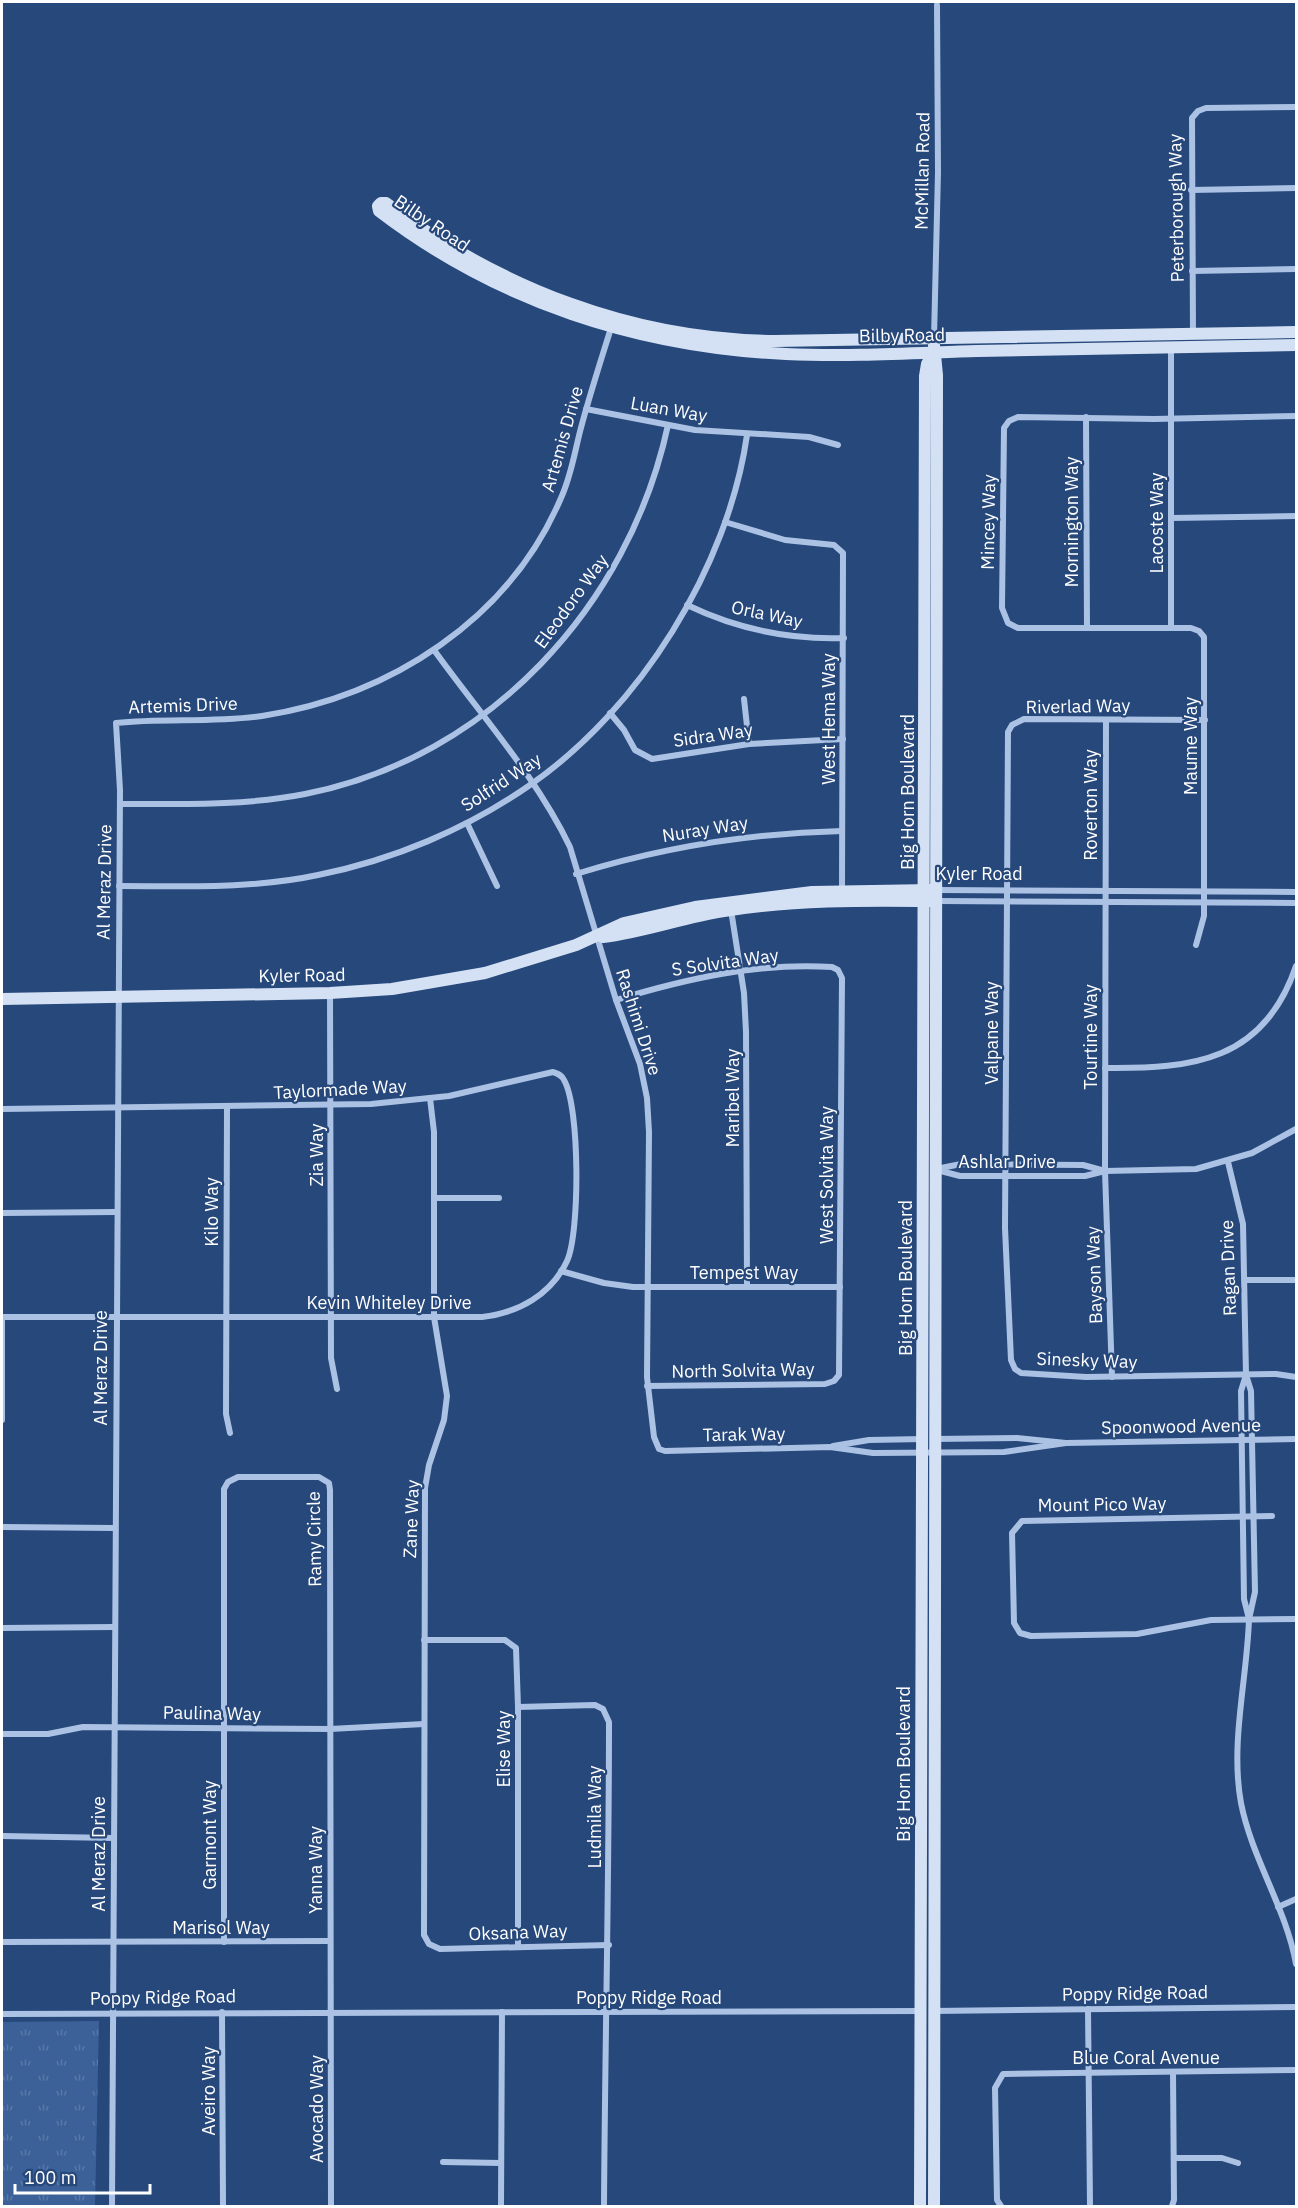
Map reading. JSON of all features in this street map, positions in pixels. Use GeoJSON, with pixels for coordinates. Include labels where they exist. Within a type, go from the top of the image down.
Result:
{"type":"FeatureCollection","features":[{"type":"Feature","properties":{"kind":"main road","name":"Bilby Road"},"geometry":{"type":"LineString","coordinates":[[1296,332],[757,341],[678,333],[614,318],[540,293],[466,256],[386,203],[380,204],[380,211],[399,225],[467,268],[534,301],[610,328],[675,342],[769,353],[1296,345]]}},
{"type":"Feature","properties":{"kind":"main road"},"geometry":{"type":"LineString","coordinates":[[610,328],[624,326],[674,337],[678,333]]}},
{"type":"Feature","properties":{"kind":"main road","name":"Big Horn Boulevard"},"geometry":{"type":"LineString","coordinates":[[929,1439],[936,1169],[925,376],[927,364],[934,352],[934,338]]}},
{"type":"Feature","properties":{"kind":"main road","name":"Kyler Road"},"geometry":{"type":"LineString","coordinates":[[2,999],[330,993],[392,989],[464,977],[545,955],[596,937],[624,923],[695,906],[759,897],[842,890],[931,896]]}},
{"type":"Feature","properties":{"kind":"main road","name":"Big Horn Boulevard"},"geometry":{"type":"LineString","coordinates":[[920,2206],[927,2011],[931,896]]}},
{"type":"Feature","properties":{"kind":"main road","name":"Kyler Road"},"geometry":{"type":"LineString","coordinates":[[596,937],[731,910],[808,902],[931,896]]}},
{"type":"Feature","properties":{"kind":"main road","name":"Big Horn Boulevard"},"geometry":{"type":"LineString","coordinates":[[927,2011],[934,2206]]}},
{"type":"Feature","properties":{"kind":"street","name":"McMillan Road"},"geometry":{"type":"LineString","coordinates":[[934,338],[939,162],[937,5]]}},
{"type":"Feature","properties":{"kind":"street","name":"Peterborough Way"},"geometry":{"type":"LineString","coordinates":[[1193,334],[1190,127],[1192,118],[1198,111],[1206,108],[1296,107]]}},
{"type":"Feature","properties":{"kind":"street"},"geometry":{"type":"LineString","coordinates":[[1191,190],[1296,188]]}},
{"type":"Feature","properties":{"kind":"street"},"geometry":{"type":"LineString","coordinates":[[1192,271],[1296,269]]}},
{"type":"Feature","properties":{"kind":"street","name":"Artemis Drive"},"geometry":{"type":"LineString","coordinates":[[116,723],[238,719],[292,710],[367,686],[434,650],[489,605],[510,581],[544,531],[568,482],[586,409],[610,328]]}},
{"type":"Feature","properties":{"kind":"street","name":"Lacoste Way"},"geometry":{"type":"LineString","coordinates":[[1171,347],[1171,628]]}},
{"type":"Feature","properties":{"kind":"street","name":"Luan Way"},"geometry":{"type":"LineString","coordinates":[[586,409],[668,425],[747,435],[809,437],[838,445]]}},
{"type":"Feature","properties":{"kind":"street","name":"Mincey Way"},"geometry":{"type":"LineString","coordinates":[[1171,628],[1018,628],[1005,620],[1002,608],[1006,424],[1018,417],[1171,419],[1296,416]]}},
{"type":"Feature","properties":{"kind":"street","name":"Mornington Way"},"geometry":{"type":"LineString","coordinates":[[1086,417],[1087,628]]}},
{"type":"Feature","properties":{"kind":"street","name":"Eleodoro Way"},"geometry":{"type":"LineString","coordinates":[[120,804],[245,802],[329,789],[412,758],[482,716],[545,662],[599,593],[641,515],[657,472],[668,425]]}},
{"type":"Feature","properties":{"kind":"street","name":"Solfrid Way"},"geometry":{"type":"LineString","coordinates":[[119,886],[243,885],[308,877],[392,855],[467,823],[532,784],[610,713],[651,663],[687,605],[725,522],[736,489],[747,435]]}},
{"type":"Feature","properties":{"kind":"street"},"geometry":{"type":"LineString","coordinates":[[1171,518],[1296,516]]}},
{"type":"Feature","properties":{"kind":"street","name":"West Hema Way"},"geometry":{"type":"LineString","coordinates":[[725,522],[764,535],[834,545],[841,550],[844,557],[842,890]]}},
{"type":"Feature","properties":{"kind":"street","name":"Orla Way"},"geometry":{"type":"LineString","coordinates":[[687,605],[720,620],[768,633],[806,638],[843,638]]}},
{"type":"Feature","properties":{"kind":"street","name":"Maume Way"},"geometry":{"type":"LineString","coordinates":[[1171,628],[1195,629],[1204,637],[1204,923],[1196,945]]}},
{"type":"Feature","properties":{"kind":"street","name":"Rashimi Drive"},"geometry":{"type":"LineString","coordinates":[[434,650],[532,784],[570,847],[576,874],[616,1000],[640,1064],[647,1098],[649,1132],[647,1386],[654,1437],[659,1449]]}},
{"type":"Feature","properties":{"kind":"street"},"geometry":{"type":"LineString","coordinates":[[744,699],[749,744]]}},
{"type":"Feature","properties":{"kind":"street","name":"Sidra Way"},"geometry":{"type":"LineString","coordinates":[[610,713],[624,730],[635,750],[648,758],[749,744],[843,739]]}},
{"type":"Feature","properties":{"kind":"street","name":"Riverlad Way"},"geometry":{"type":"LineString","coordinates":[[1007,891],[1007,737],[1010,728],[1024,719],[1205,720]]}},
{"type":"Feature","properties":{"kind":"street","name":"Roverton Way"},"geometry":{"type":"LineString","coordinates":[[1105,902],[1106,720]]}},
{"type":"Feature","properties":{"kind":"street","name":"Al Meraz Drive"},"geometry":{"type":"LineString","coordinates":[[112,2206],[116,1108],[120,804],[116,723]]}},
{"type":"Feature","properties":{"kind":"street"},"geometry":{"type":"LineString","coordinates":[[467,823],[497,886]]}},
{"type":"Feature","properties":{"kind":"street","name":"Nuray Way"},"geometry":{"type":"LineString","coordinates":[[576,874],[635,857],[721,840],[842,831]]}},
{"type":"Feature","properties":{"kind":"street","name":"Kyler Road"},"geometry":{"type":"LineString","coordinates":[[931,896],[1007,891],[1296,892]]}},
{"type":"Feature","properties":{"kind":"street","name":"Valpane Way"},"geometry":{"type":"LineString","coordinates":[[1006,1176],[1007,891]]}},
{"type":"Feature","properties":{"kind":"street","name":"Kyler Road"},"geometry":{"type":"LineString","coordinates":[[931,896],[1006,902],[1296,903]]}},
{"type":"Feature","properties":{"kind":"street","name":"Tourtine Way"},"geometry":{"type":"LineString","coordinates":[[1105,902],[1105,1171]]}},
{"type":"Feature","properties":{"kind":"street","name":"Maribel Way"},"geometry":{"type":"LineString","coordinates":[[731,910],[741,972],[746,1032],[747,1287]]}},
{"type":"Feature","properties":{"kind":"street","name":"S Solvita Way"},"geometry":{"type":"LineString","coordinates":[[616,1000],[674,984],[741,972],[828,966],[840,972]]}},
{"type":"Feature","properties":{"kind":"street"},"geometry":{"type":"LineString","coordinates":[[1105,1068],[1179,1066],[1206,1060],[1230,1048],[1250,1034],[1271,1013],[1288,986],[1296,966]]}},
{"type":"Feature","properties":{"kind":"street","name":"West Solvita Way"},"geometry":{"type":"LineString","coordinates":[[837,1378],[840,1367],[840,972]]}},
{"type":"Feature","properties":{"kind":"street","name":"Zia Way"},"geometry":{"type":"LineString","coordinates":[[330,993],[331,1358],[337,1389]]}},
{"type":"Feature","properties":{"kind":"street","name":"Taylormade Way"},"geometry":{"type":"LineString","coordinates":[[2,1109],[331,1106],[430,1098],[488,1088],[549,1072],[561,1075]]}},
{"type":"Feature","properties":{"kind":"street","name":"Kevin Whiteley Drive"},"geometry":{"type":"LineString","coordinates":[[2,1317],[482,1317],[512,1310],[539,1295],[561,1271],[573,1240],[575,1152],[569,1095],[561,1075]]}},
{"type":"Feature","properties":{"kind":"street","name":"Zane Way"},"geometry":{"type":"LineString","coordinates":[[429,1944],[423,1930],[425,1488],[447,1402],[446,1383],[434,1317],[434,1122],[430,1098]]}},
{"type":"Feature","properties":{"kind":"street","name":"Kilo Way"},"geometry":{"type":"LineString","coordinates":[[227,1107],[226,1414],[230,1433]]}},
{"type":"Feature","properties":{"kind":"street","name":"Ashlar Drive"},"geometry":{"type":"LineString","coordinates":[[936,1169],[954,1176],[1085,1176],[1105,1171],[1182,1170],[1228,1162],[1268,1146],[1296,1129]]}},
{"type":"Feature","properties":{"kind":"street","name":"Ragan Drive"},"geometry":{"type":"LineString","coordinates":[[1228,1162],[1243,1224],[1246,1375],[1251,1387],[1252,1440]]}},
{"type":"Feature","properties":{"kind":"street","name":"Ashlar Drive"},"geometry":{"type":"LineString","coordinates":[[936,1169],[954,1164],[1006,1164],[1083,1165],[1105,1171]]}},
{"type":"Feature","properties":{"kind":"street","name":"Bayson Way"},"geometry":{"type":"LineString","coordinates":[[1105,1171],[1112,1377]]}},
{"type":"Feature","properties":{"kind":"street","name":"Sinesky Way"},"geometry":{"type":"LineString","coordinates":[[1006,1176],[1005,1228],[1013,1366],[1025,1373],[1112,1377],[1246,1375],[1296,1377]]}},
{"type":"Feature","properties":{"kind":"street"},"geometry":{"type":"LineString","coordinates":[[434,1198],[499,1198]]}},
{"type":"Feature","properties":{"kind":"street"},"geometry":{"type":"LineString","coordinates":[[2,1213],[116,1212]]}},
{"type":"Feature","properties":{"kind":"street","name":"Tempest Way"},"geometry":{"type":"LineString","coordinates":[[561,1271],[604,1283],[647,1287],[840,1287]]}},
{"type":"Feature","properties":{"kind":"street"},"geometry":{"type":"LineString","coordinates":[[1245,1280],[1296,1280]]}},
{"type":"Feature","properties":{"kind":"street"},"geometry":{"type":"LineString","coordinates":[[2,1317],[2,1420]]}},
{"type":"Feature","properties":{"kind":"street","name":"Ragan Drive"},"geometry":{"type":"LineString","coordinates":[[1242,1440],[1241,1387],[1246,1375]]}},
{"type":"Feature","properties":{"kind":"street","name":"North Solvita Way"},"geometry":{"type":"LineString","coordinates":[[647,1386],[825,1384],[837,1378]]}},
{"type":"Feature","properties":{"kind":"street","name":"Spoonwood Avenue"},"geometry":{"type":"LineString","coordinates":[[929,1439],[1017,1438],[1066,1443],[1296,1439]]}},
{"type":"Feature","properties":{"kind":"street","name":"Tarak Way"},"geometry":{"type":"LineString","coordinates":[[659,1449],[665,1451],[830,1447],[869,1440],[929,1439]]}},
{"type":"Feature","properties":{"kind":"street"},"geometry":{"type":"LineString","coordinates":[[1242,1440],[1244,1599],[1249,1619]]}},
{"type":"Feature","properties":{"kind":"street"},"geometry":{"type":"LineString","coordinates":[[1252,1440],[1255,1600],[1249,1619],[1238,1761],[1239,1788],[1246,1824],[1278,1907],[1296,1964]]}},
{"type":"Feature","properties":{"kind":"street","name":"Spoonwood Avenue"},"geometry":{"type":"LineString","coordinates":[[929,1452],[1019,1451],[1066,1443]]}},
{"type":"Feature","properties":{"kind":"street","name":"Tarak Way"},"geometry":{"type":"LineString","coordinates":[[830,1447],[873,1453],[929,1452]]}},
{"type":"Feature","properties":{"kind":"street","name":"Ramy Circle"},"geometry":{"type":"LineString","coordinates":[[224,1728],[224,1489],[228,1482],[238,1477],[320,1477],[328,1483],[330,1490],[330,1729]]}},
{"type":"Feature","properties":{"kind":"street","name":"Mount Pico Way"},"geometry":{"type":"LineString","coordinates":[[1272,1516],[1022,1521],[1012,1533],[1013,1619],[1018,1630],[1031,1636],[1137,1634],[1200,1622],[1296,1619]]}},
{"type":"Feature","properties":{"kind":"street"},"geometry":{"type":"LineString","coordinates":[[2,1527],[114,1528]]}},
{"type":"Feature","properties":{"kind":"street"},"geometry":{"type":"LineString","coordinates":[[2,1628],[114,1628]]}},
{"type":"Feature","properties":{"kind":"street","name":"Elise Way"},"geometry":{"type":"LineString","coordinates":[[424,1640],[505,1640],[513,1643],[516,1651],[518,1945]]}},
{"type":"Feature","properties":{"kind":"street","name":"Ludmila Way"},"geometry":{"type":"LineString","coordinates":[[518,1707],[590,1704],[599,1706],[608,1717],[609,1945],[604,2206]]}},
{"type":"Feature","properties":{"kind":"street","name":"Paulina Way"},"geometry":{"type":"LineString","coordinates":[[2,1734],[48,1734],[83,1727],[330,1729],[424,1724]]}},
{"type":"Feature","properties":{"kind":"street","name":"Garmont Way"},"geometry":{"type":"LineString","coordinates":[[224,1728],[224,1942]]}},
{"type":"Feature","properties":{"kind":"street","name":"Yanna Way"},"geometry":{"type":"LineString","coordinates":[[330,1729],[330,2011]]}},
{"type":"Feature","properties":{"kind":"street"},"geometry":{"type":"LineString","coordinates":[[2,1836],[113,1838]]}},
{"type":"Feature","properties":{"kind":"street"},"geometry":{"type":"LineString","coordinates":[[1278,1907],[1296,1899]]}},
{"type":"Feature","properties":{"kind":"street","name":"Marisol Way"},"geometry":{"type":"LineString","coordinates":[[2,1942],[330,1941]]}},
{"type":"Feature","properties":{"kind":"street","name":"Oksana Way"},"geometry":{"type":"LineString","coordinates":[[429,1944],[440,1949],[518,1945],[609,1945]]}},
{"type":"Feature","properties":{"kind":"street","name":"Poppy Ridge Road"},"geometry":{"type":"LineString","coordinates":[[2,2013],[927,2011],[1296,2007]]}},
{"type":"Feature","properties":{"kind":"street"},"geometry":{"type":"LineString","coordinates":[[1088,2009],[1090,2206]]}},
{"type":"Feature","properties":{"kind":"street","name":"Avocado Way"},"geometry":{"type":"LineString","coordinates":[[330,2011],[331,2206]]}},
{"type":"Feature","properties":{"kind":"street","name":"Aveiro Way"},"geometry":{"type":"LineString","coordinates":[[222,2012],[223,2206]]}},
{"type":"Feature","properties":{"kind":"street"},"geometry":{"type":"LineString","coordinates":[[501,2206],[502,2012]]}},
{"type":"Feature","properties":{"kind":"street","name":"Blue Coral Avenue"},"geometry":{"type":"LineString","coordinates":[[1001,2206],[997,2200],[995,2088],[998,2079],[1011,2073],[1296,2070]]}},
{"type":"Feature","properties":{"kind":"street"},"geometry":{"type":"LineString","coordinates":[[1172,2206],[1173,2072]]}},
{"type":"Feature","properties":{"kind":"street"},"geometry":{"type":"LineString","coordinates":[[1174,2158],[1222,2158],[1238,2163]]}},
{"type":"Feature","properties":{"kind":"street"},"geometry":{"type":"LineString","coordinates":[[443,2162],[501,2163]]}},
{"type":"Feature","properties":{"kind":"green space"},"geometry":{"type":"Polygon","coordinates":[[[99,2021],[95,2206],[2,2206],[2,2022],[99,2021]]]}}]}
